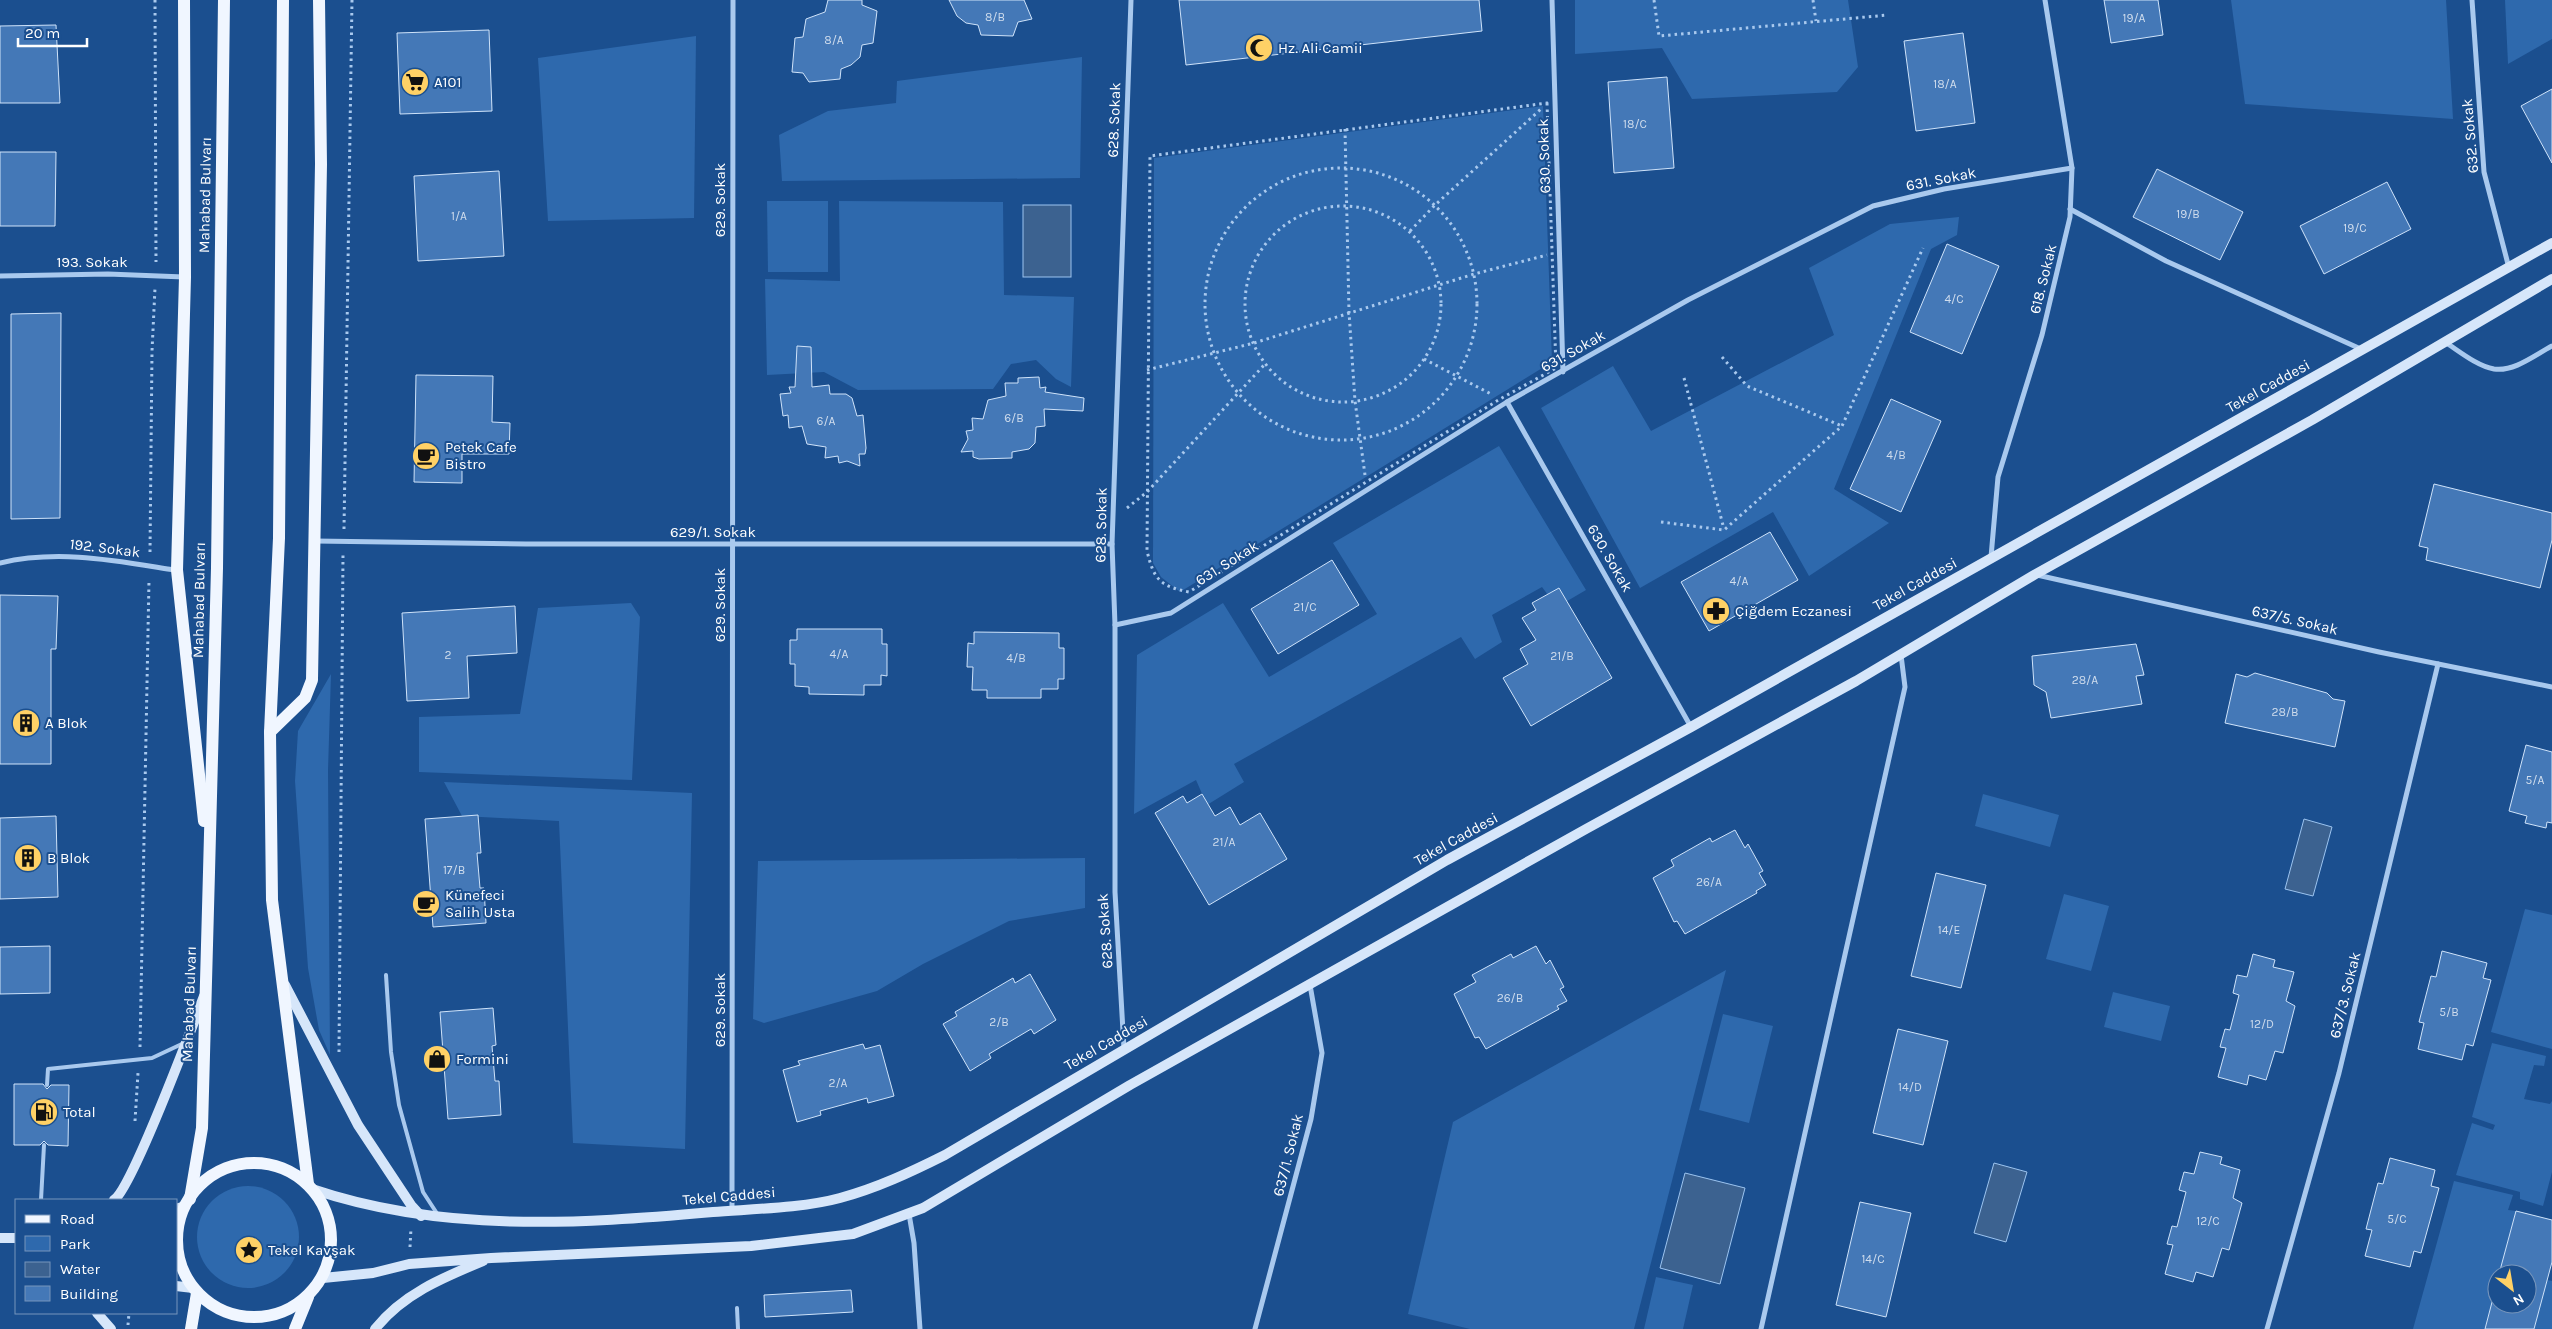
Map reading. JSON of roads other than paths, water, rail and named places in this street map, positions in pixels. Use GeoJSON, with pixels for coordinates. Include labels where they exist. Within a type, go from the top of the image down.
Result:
{"type":"FeatureCollection","features":[{"type":"Feature","properties":{"kind":"main road"},"geometry":{"type":"LineString","coordinates":[[184,0],[185,277],[177,570],[209,872]]}},
{"type":"Feature","properties":{"kind":"main road","name":"Mahabad Bulvarı"},"geometry":{"type":"LineString","coordinates":[[184,1205],[202,1128],[216,568],[224,0]]}},
{"type":"Feature","properties":{"kind":"main road"},"geometry":{"type":"LineString","coordinates":[[283,0],[279,538],[270,732],[272,900],[310,1186]]}},
{"type":"Feature","properties":{"kind":"main road"},"geometry":{"type":"LineString","coordinates":[[270,732],[304,698],[312,680],[321,164],[319,0]]}},
{"type":"Feature","properties":{"kind":"main road","name":"Tekel Caddesi"},"geometry":{"type":"LineString","coordinates":[[310,1186],[342,1199],[416,1215],[539,1224],[606,1222],[838,1199],[899,1178],[945,1155],[1447,860],[1991,559],[2552,243]]}},
{"type":"Feature","properties":{"kind":"main road"},"geometry":{"type":"LineString","coordinates":[[322,1278],[373,1274],[409,1264],[491,1258],[751,1246],[853,1234],[923,1208],[1130,1085],[1901,655],[2034,575],[2312,420],[2552,278]]}},
{"type":"Feature","properties":{"kind":"main road"},"geometry":{"type":"LineString","coordinates":[[282,980],[358,1125],[416,1215]]}},
{"type":"Feature","properties":{"kind":"main road"},"geometry":{"type":"LineString","coordinates":[[115,1199],[132,1170],[206,991]]}},
{"type":"Feature","properties":{"kind":"main road"},"geometry":{"type":"LineString","coordinates":[[178,1224],[184,1205],[196,1189],[212,1176],[231,1167],[251,1163],[278,1167],[291,1172],[310,1186],[321,1200],[329,1219],[332,1239],[330,1259],[322,1278],[308,1297],[296,1329]]}},
{"type":"Feature","properties":{"kind":"main road"},"geometry":{"type":"LineString","coordinates":[[178,1254],[179,1260],[195,1290],[216,1308],[239,1317],[264,1318],[287,1311],[308,1297]]}},
{"type":"Feature","properties":{"kind":"main road"},"geometry":{"type":"LineString","coordinates":[[375,1329],[395,1308],[433,1282],[491,1258]]}},
{"type":"Feature","properties":{"kind":"main road"},"geometry":{"type":"LineString","coordinates":[[178,1286],[195,1290]]}},
{"type":"Feature","properties":{"kind":"main road"},"geometry":{"type":"LineString","coordinates":[[191,1329],[195,1290]]}},
{"type":"Feature","properties":{"kind":"main road"},"geometry":{"type":"LineString","coordinates":[[98,1314],[110,1329]]}},
{"type":"Feature","properties":{"kind":"street","name":"629. Sokak"},"geometry":{"type":"LineString","coordinates":[[732,1211],[733,0]]}},
{"type":"Feature","properties":{"kind":"street","name":"628. Sokak"},"geometry":{"type":"LineString","coordinates":[[1124,1050],[1115,892],[1115,625],[1112,544],[1131,0]]}},
{"type":"Feature","properties":{"kind":"street","name":"630. Sokak"},"geometry":{"type":"LineString","coordinates":[[1552,0],[1563,372]]}},
{"type":"Feature","properties":{"kind":"street","name":"618. Sokak"},"geometry":{"type":"LineString","coordinates":[[1991,559],[1998,478],[2042,334],[2066,240],[2070,209],[2072,168],[2045,0]]}},
{"type":"Feature","properties":{"kind":"street","name":"632. Sokak"},"geometry":{"type":"LineString","coordinates":[[2472,0],[2484,172],[2509,268]]}},
{"type":"Feature","properties":{"kind":"street","name":"631. Sokak"},"geometry":{"type":"LineString","coordinates":[[1115,625],[1171,613],[1507,402],[1688,300],[1873,206],[1944,189],[2072,168]]}},
{"type":"Feature","properties":{"kind":"street"},"geometry":{"type":"LineString","coordinates":[[2070,209],[2166,261],[2364,350]]}},
{"type":"Feature","properties":{"kind":"street","name":"193. Sokak"},"geometry":{"type":"LineString","coordinates":[[0,276],[185,277]]}},
{"type":"Feature","properties":{"kind":"street"},"geometry":{"type":"LineString","coordinates":[[2444,342],[2472,359],[2494,369],[2520,364],[2552,346]]}},
{"type":"Feature","properties":{"kind":"street","name":"630. Sokak"},"geometry":{"type":"LineString","coordinates":[[1507,402],[1690,727]]}},
{"type":"Feature","properties":{"kind":"street","name":"629/1. Sokak"},"geometry":{"type":"LineString","coordinates":[[315,541],[526,544],[1112,544]]}},
{"type":"Feature","properties":{"kind":"street","name":"192. Sokak"},"geometry":{"type":"LineString","coordinates":[[0,563],[20,558],[75,555],[177,570]]}},
{"type":"Feature","properties":{"kind":"street","name":"637/5. Sokak"},"geometry":{"type":"LineString","coordinates":[[2034,575],[2438,664],[2552,687]]}},
{"type":"Feature","properties":{"kind":"street"},"geometry":{"type":"LineString","coordinates":[[1761,1329],[1905,687],[1901,655]]}},
{"type":"Feature","properties":{"kind":"street","name":"637/3. Sokak"},"geometry":{"type":"LineString","coordinates":[[2267,1329],[2339,1073],[2438,664]]}},
{"type":"Feature","properties":{"kind":"street","name":"637/1. Sokak"},"geometry":{"type":"LineString","coordinates":[[1255,1329],[1311,1119],[1322,1053],[1310,984]]}},
{"type":"Feature","properties":{"kind":"street"},"geometry":{"type":"LineString","coordinates":[[909,1214],[914,1243],[920,1329]]}},
{"type":"Feature","properties":{"kind":"lane"},"geometry":{"type":"LineString","coordinates":[[386,975],[391,1052],[399,1105],[423,1192],[440,1218]]}},
{"type":"Feature","properties":{"kind":"lane"},"geometry":{"type":"LineString","coordinates":[[47,1084],[48,1069],[152,1058],[186,1042]]}},
{"type":"Feature","properties":{"kind":"lane"},"geometry":{"type":"LineString","coordinates":[[41,1199],[44,1145]]}},
{"type":"Feature","properties":{"kind":"lane"},"geometry":{"type":"LineString","coordinates":[[737,1308],[738,1329]]}},
{"type":"Feature","properties":{"kind":"water"},"geometry":{"type":"Polygon","coordinates":[[[1023,205],[1071,205],[1071,277],[1023,277],[1023,205]]]}},
{"type":"Feature","properties":{"kind":"water"},"geometry":{"type":"Polygon","coordinates":[[[2304,819],[2332,827],[2313,896],[2285,889],[2304,819]]]}},
{"type":"Feature","properties":{"kind":"water"},"geometry":{"type":"Polygon","coordinates":[[[1994,1163],[2027,1172],[2006,1242],[1974,1233],[1994,1163]]]}},
{"type":"Feature","properties":{"kind":"water"},"geometry":{"type":"Polygon","coordinates":[[[1685,1173],[1745,1188],[1720,1284],[1660,1268],[1685,1173]]]}},
{"type":"Feature","properties":{"kind":"place","name":"Hz. Ali Camii"},"geometry":{"type":"Point","coordinates":[1259,48]}},
{"type":"Feature","properties":{"kind":"place","name":"A101"},"geometry":{"type":"Point","coordinates":[415,82]}},
{"type":"Feature","properties":{"kind":"place","name":"Petek Cafe Bistro"},"geometry":{"type":"Point","coordinates":[426,456]}},
{"type":"Feature","properties":{"kind":"place","name":"Çiğdem Eczanesi"},"geometry":{"type":"Point","coordinates":[1716,611]}},
{"type":"Feature","properties":{"kind":"place","name":"A Blok"},"geometry":{"type":"Point","coordinates":[26,723]}},
{"type":"Feature","properties":{"kind":"place","name":"B Blok"},"geometry":{"type":"Point","coordinates":[28,858]}},
{"type":"Feature","properties":{"kind":"place","name":"Künefeci Salih Usta"},"geometry":{"type":"Point","coordinates":[426,904]}},
{"type":"Feature","properties":{"kind":"place","name":"Formini"},"geometry":{"type":"Point","coordinates":[437,1059]}},
{"type":"Feature","properties":{"kind":"place","name":"Total"},"geometry":{"type":"Point","coordinates":[44,1112]}},
{"type":"Feature","properties":{"kind":"place","name":"Tekel Kavşak"},"geometry":{"type":"Point","coordinates":[249,1250]}}]}
